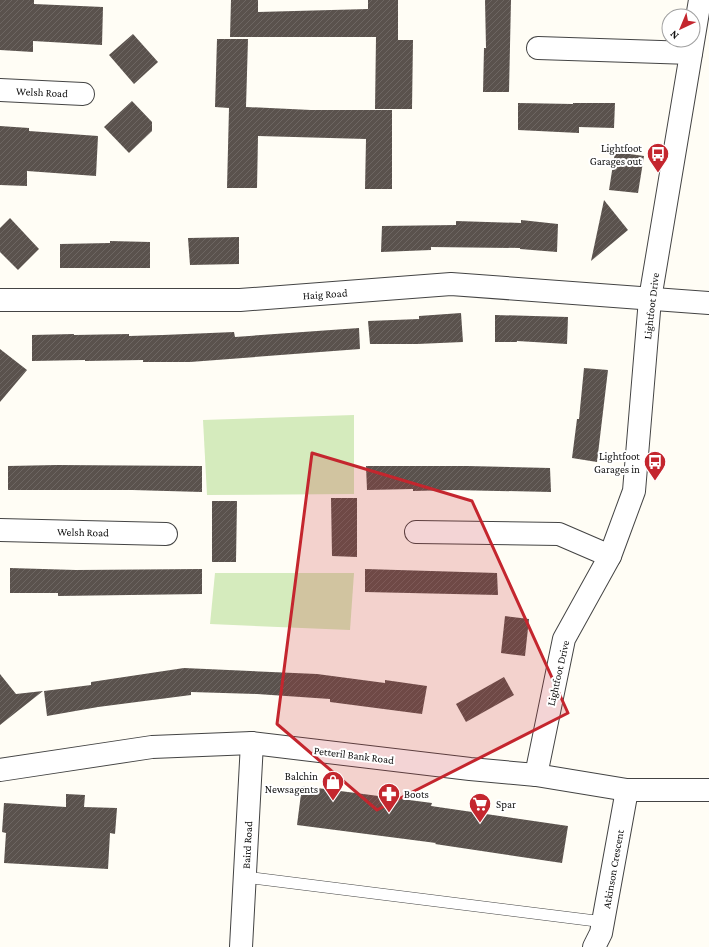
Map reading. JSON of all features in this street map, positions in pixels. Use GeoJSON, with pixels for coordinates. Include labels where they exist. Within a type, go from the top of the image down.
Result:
{"type":"FeatureCollection","features":[{"type":"Feature","properties":{"kind":"street","name":"Lightfoot Drive"},"geometry":{"type":"LineString","coordinates":[[536,775],[564,639],[610,556],[634,491],[650,298],[700,0]]}},
{"type":"Feature","properties":{"kind":"street"},"geometry":{"type":"LineString","coordinates":[[538,48],[691,53]]}},
{"type":"Feature","properties":{"kind":"street","name":"Welsh Road"},"geometry":{"type":"LineString","coordinates":[[0,90],[83,94]]}},
{"type":"Feature","properties":{"kind":"street","name":"Haig Road"},"geometry":{"type":"LineString","coordinates":[[0,300],[240,300],[452,284],[709,303]]}},
{"type":"Feature","properties":{"kind":"street","name":"Welsh Road"},"geometry":{"type":"LineString","coordinates":[[0,530],[166,534]]}},
{"type":"Feature","properties":{"kind":"street"},"geometry":{"type":"LineString","coordinates":[[416,532],[559,534],[610,556]]}},
{"type":"Feature","properties":{"kind":"street","name":"Petteril Bank Road"},"geometry":{"type":"LineString","coordinates":[[0,770],[152,747],[252,743],[470,769],[536,775],[627,790],[709,790]]}},
{"type":"Feature","properties":{"kind":"street","name":"Baird Road"},"geometry":{"type":"LineString","coordinates":[[241,947],[252,743]]}},
{"type":"Feature","properties":{"kind":"street","name":"Atkinson Crescent"},"geometry":{"type":"LineString","coordinates":[[594,947],[601,934],[604,922],[627,790]]}},
{"type":"Feature","properties":{"kind":"lane"},"geometry":{"type":"LineString","coordinates":[[245,876],[604,922]]}},
{"type":"Feature","properties":{"kind":"highlighted area"},"geometry":{"type":"Polygon","coordinates":[[[312,453],[472,501],[568,713],[377,810],[277,724],[312,453]]]}},
{"type":"Feature","properties":{"kind":"green space"},"geometry":{"type":"Polygon","coordinates":[[[354,415],[354,494],[207,495],[203,420],[354,415]]]}},
{"type":"Feature","properties":{"kind":"green space"},"geometry":{"type":"Polygon","coordinates":[[[215,573],[354,573],[350,630],[210,624],[215,573]]]}},
{"type":"Feature","properties":{"kind":"building"},"geometry":{"type":"Polygon","coordinates":[[[0,0],[34,0],[34,4],[103,7],[102,45],[33,41],[33,52],[0,50],[0,0]]]}},
{"type":"Feature","properties":{"kind":"building"},"geometry":{"type":"Polygon","coordinates":[[[231,0],[258,0],[258,12],[368,9],[368,0],[398,0],[398,40],[413,40],[412,109],[375,109],[376,37],[230,37],[231,0]]]}},
{"type":"Feature","properties":{"kind":"building"},"geometry":{"type":"Polygon","coordinates":[[[485,0],[511,0],[509,92],[483,92],[484,48],[486,48],[485,0]]]}},
{"type":"Feature","properties":{"kind":"building"},"geometry":{"type":"Polygon","coordinates":[[[133,34],[158,62],[134,84],[109,55],[133,34]]]}},
{"type":"Feature","properties":{"kind":"building"},"geometry":{"type":"Polygon","coordinates":[[[217,39],[248,39],[246,107],[311,110],[392,110],[392,189],[365,189],[366,139],[258,136],[257,188],[227,188],[229,108],[215,107],[217,39]]]}},
{"type":"Feature","properties":{"kind":"building"},"geometry":{"type":"Polygon","coordinates":[[[132,101],[152,122],[152,131],[129,153],[104,127],[132,101]]]}},
{"type":"Feature","properties":{"kind":"building"},"geometry":{"type":"Polygon","coordinates":[[[518,103],[615,103],[614,128],[579,127],[579,133],[518,130],[518,103]]]}},
{"type":"Feature","properties":{"kind":"building"},"geometry":{"type":"Polygon","coordinates":[[[0,126],[29,128],[29,131],[98,136],[96,176],[27,171],[27,186],[0,185],[0,126]]]}},
{"type":"Feature","properties":{"kind":"building"},"geometry":{"type":"Polygon","coordinates":[[[615,152],[644,156],[638,193],[609,190],[615,152]]]}},
{"type":"Feature","properties":{"kind":"building"},"geometry":{"type":"Polygon","coordinates":[[[604,200],[628,230],[591,261],[604,200]]]}},
{"type":"Feature","properties":{"kind":"building"},"geometry":{"type":"Polygon","coordinates":[[[10,218],[39,249],[18,270],[0,252],[0,228],[10,218]]]}},
{"type":"Feature","properties":{"kind":"building"},"geometry":{"type":"Polygon","coordinates":[[[521,220],[558,224],[557,252],[520,248],[431,247],[431,250],[381,252],[382,226],[456,225],[456,221],[521,223],[521,220]]]}},
{"type":"Feature","properties":{"kind":"building"},"geometry":{"type":"Polygon","coordinates":[[[239,237],[239,264],[190,265],[188,238],[239,237]]]}},
{"type":"Feature","properties":{"kind":"building"},"geometry":{"type":"Polygon","coordinates":[[[110,241],[150,242],[150,268],[60,268],[60,244],[110,243],[110,241]]]}},
{"type":"Feature","properties":{"kind":"building"},"geometry":{"type":"Polygon","coordinates":[[[461,313],[463,342],[370,344],[368,321],[419,319],[419,316],[461,313]]]}},
{"type":"Feature","properties":{"kind":"building"},"geometry":{"type":"Polygon","coordinates":[[[495,315],[568,317],[567,344],[517,341],[495,342],[495,315]]]}},
{"type":"Feature","properties":{"kind":"building"},"geometry":{"type":"Polygon","coordinates":[[[359,328],[360,349],[190,362],[143,362],[143,360],[32,361],[32,335],[129,334],[129,336],[234,332],[235,337],[359,328]]]}},
{"type":"Feature","properties":{"kind":"building"},"geometry":{"type":"Polygon","coordinates":[[[0,349],[27,370],[0,402],[0,349]]]}},
{"type":"Feature","properties":{"kind":"building"},"geometry":{"type":"Polygon","coordinates":[[[584,368],[608,370],[597,462],[572,458],[577,419],[579,419],[584,368]]]}},
{"type":"Feature","properties":{"kind":"building"},"geometry":{"type":"Polygon","coordinates":[[[8,466],[202,466],[202,492],[132,490],[8,490],[8,466]]]}},
{"type":"Feature","properties":{"kind":"building"},"geometry":{"type":"Polygon","coordinates":[[[366,466],[550,468],[551,492],[453,490],[413,491],[413,489],[367,490],[366,466]]]}},
{"type":"Feature","properties":{"kind":"building"},"geometry":{"type":"Polygon","coordinates":[[[331,498],[357,498],[357,557],[332,556],[331,498]]]}},
{"type":"Feature","properties":{"kind":"building"},"geometry":{"type":"Polygon","coordinates":[[[212,501],[237,501],[236,562],[212,562],[212,501]]]}},
{"type":"Feature","properties":{"kind":"building"},"geometry":{"type":"Polygon","coordinates":[[[10,568],[76,570],[202,569],[202,594],[58,596],[58,593],[10,593],[10,568]]]}},
{"type":"Feature","properties":{"kind":"building"},"geometry":{"type":"Polygon","coordinates":[[[365,569],[497,573],[498,595],[365,592],[365,569]]]}},
{"type":"Feature","properties":{"kind":"building"},"geometry":{"type":"Polygon","coordinates":[[[505,616],[529,619],[525,656],[501,653],[505,616]]]}},
{"type":"Feature","properties":{"kind":"building"},"geometry":{"type":"Polygon","coordinates":[[[184,668],[317,674],[385,683],[385,680],[427,686],[422,714],[330,702],[330,699],[257,694],[191,692],[191,695],[98,707],[47,716],[44,691],[91,685],[91,682],[184,668]]]}},
{"type":"Feature","properties":{"kind":"building"},"geometry":{"type":"Polygon","coordinates":[[[0,674],[16,694],[43,691],[0,725],[0,674]]]}},
{"type":"Feature","properties":{"kind":"building"},"geometry":{"type":"Polygon","coordinates":[[[504,677],[514,695],[466,722],[456,704],[504,677]]]}},
{"type":"Feature","properties":{"kind":"building"},"geometry":{"type":"Polygon","coordinates":[[[302,786],[432,803],[431,806],[568,826],[562,863],[435,844],[436,843],[297,825],[302,786]]]}},
{"type":"Feature","properties":{"kind":"building"},"geometry":{"type":"Polygon","coordinates":[[[66,794],[85,795],[84,807],[117,808],[115,834],[110,833],[108,869],[4,863],[6,833],[2,832],[4,803],[66,807],[66,794]]]}},
{"type":"Feature","properties":{"kind":"place","name":"Lightfoot Garages out"},"geometry":{"type":"Point","coordinates":[658,174]}},
{"type":"Feature","properties":{"kind":"place","name":"Lightfoot Garages in"},"geometry":{"type":"Point","coordinates":[655,482]}},
{"type":"Feature","properties":{"kind":"place","name":"Balchin Newsagents"},"geometry":{"type":"Point","coordinates":[333,802]}},
{"type":"Feature","properties":{"kind":"place","name":"Boots"},"geometry":{"type":"Point","coordinates":[389,814]}},
{"type":"Feature","properties":{"kind":"place","name":"Spar"},"geometry":{"type":"Point","coordinates":[480,824]}}]}
